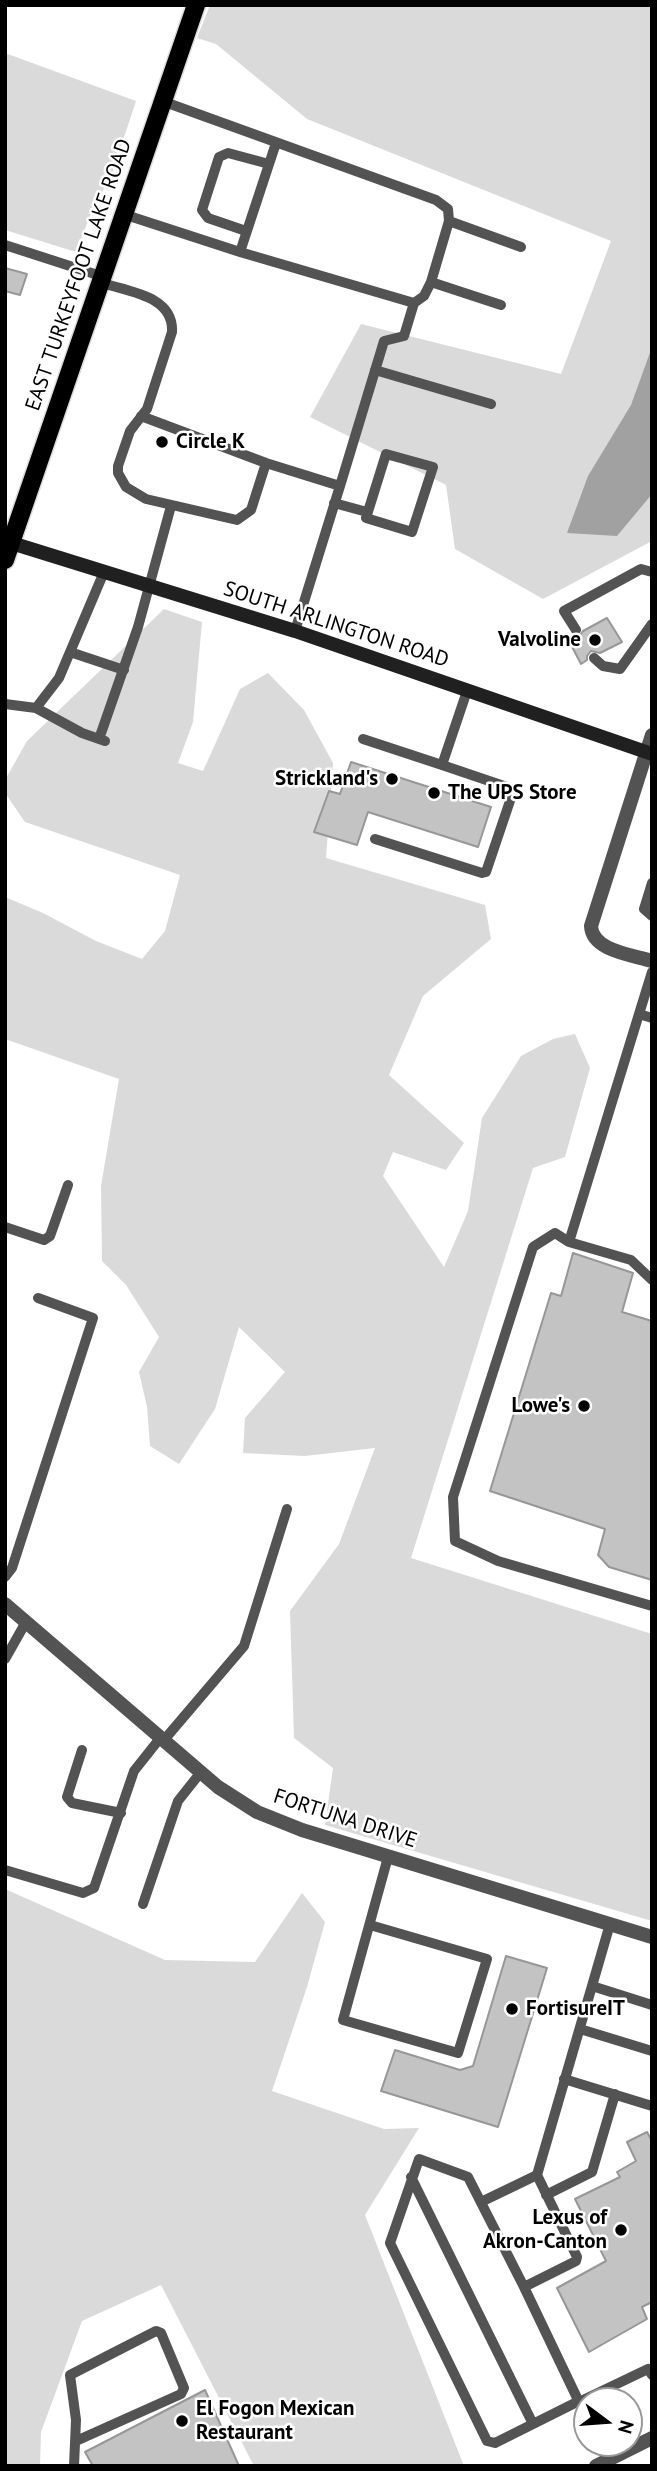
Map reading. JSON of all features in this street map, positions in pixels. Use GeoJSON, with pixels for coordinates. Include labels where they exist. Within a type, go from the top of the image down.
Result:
{"type":"FeatureCollection","features":[{"type":"Feature","properties":{"kind":"main road","name":"EAST TURKEYFOOT LAKE ROAD"},"geometry":{"type":"LineString","coordinates":[[5,560],[8,542],[103,280],[123,214],[196,5]]}},
{"type":"Feature","properties":{"kind":"main road","name":"SOUTH ARLINGTON ROAD"},"geometry":{"type":"LineString","coordinates":[[8,542],[295,631],[649,753]]}},
{"type":"Feature","properties":{"kind":"street"},"geometry":{"type":"LineString","coordinates":[[652,736],[649,753],[591,926],[591,933],[600,943],[652,961]]}},
{"type":"Feature","properties":{"kind":"street","name":"FORTUNA DRIVE"},"geometry":{"type":"LineString","coordinates":[[5,1604],[201,1772],[229,1795],[257,1812],[388,1857],[652,1937]]}},
{"type":"Feature","properties":{"kind":"street"},"geometry":{"type":"LineString","coordinates":[[604,2464],[652,2438]]}},
{"type":"Feature","properties":{"kind":"lane"},"geometry":{"type":"LineString","coordinates":[[162,101],[436,200],[447,209],[449,221],[431,282],[424,296],[414,303],[404,337],[384,341],[295,631]]}},
{"type":"Feature","properties":{"kind":"lane"},"geometry":{"type":"LineString","coordinates":[[240,251],[275,143]]}},
{"type":"Feature","properties":{"kind":"lane"},"geometry":{"type":"LineString","coordinates":[[246,232],[208,218],[202,210],[219,157],[228,153],[268,164]]}},
{"type":"Feature","properties":{"kind":"lane"},"geometry":{"type":"LineString","coordinates":[[123,214],[414,303]]}},
{"type":"Feature","properties":{"kind":"lane"},"geometry":{"type":"LineString","coordinates":[[449,221],[521,247]]}},
{"type":"Feature","properties":{"kind":"lane"},"geometry":{"type":"LineString","coordinates":[[5,245],[103,280],[166,307],[172,323],[172,332],[146,409],[130,431],[118,466],[118,473],[126,487],[146,499],[237,520],[251,510],[266,463]]}},
{"type":"Feature","properties":{"kind":"lane"},"geometry":{"type":"LineString","coordinates":[[431,282],[501,305]]}},
{"type":"Feature","properties":{"kind":"lane"},"geometry":{"type":"LineString","coordinates":[[375,370],[491,404]]}},
{"type":"Feature","properties":{"kind":"lane"},"geometry":{"type":"LineString","coordinates":[[141,416],[266,463],[340,486]]}},
{"type":"Feature","properties":{"kind":"lane"},"geometry":{"type":"LineString","coordinates":[[386,454],[433,467],[412,532],[366,518],[367,512],[386,454]]}},
{"type":"Feature","properties":{"kind":"lane"},"geometry":{"type":"LineString","coordinates":[[334,503],[367,512]]}},
{"type":"Feature","properties":{"kind":"lane"},"geometry":{"type":"LineString","coordinates":[[5,704],[36,708],[82,733],[103,740],[171,506]]}},
{"type":"Feature","properties":{"kind":"lane"},"geometry":{"type":"LineString","coordinates":[[576,630],[564,611],[647,570]]}},
{"type":"Feature","properties":{"kind":"lane"},"geometry":{"type":"LineString","coordinates":[[36,708],[59,678],[104,572]]}},
{"type":"Feature","properties":{"kind":"lane"},"geometry":{"type":"LineString","coordinates":[[594,658],[603,666],[620,668],[652,624]]}},
{"type":"Feature","properties":{"kind":"lane"},"geometry":{"type":"LineString","coordinates":[[70,652],[124,670]]}},
{"type":"Feature","properties":{"kind":"lane"},"geometry":{"type":"LineString","coordinates":[[442,765],[467,691]]}},
{"type":"Feature","properties":{"kind":"lane"},"geometry":{"type":"LineString","coordinates":[[363,738],[507,787],[513,792],[486,872],[375,839]]}},
{"type":"Feature","properties":{"kind":"lane"},"geometry":{"type":"LineString","coordinates":[[652,883],[644,909],[652,916]]}},
{"type":"Feature","properties":{"kind":"lane"},"geometry":{"type":"LineString","coordinates":[[569,1242],[652,972]]}},
{"type":"Feature","properties":{"kind":"lane"},"geometry":{"type":"LineString","coordinates":[[639,1014],[652,1018]]}},
{"type":"Feature","properties":{"kind":"lane"},"geometry":{"type":"LineString","coordinates":[[5,1227],[44,1240],[50,1236],[68,1185]]}},
{"type":"Feature","properties":{"kind":"lane"},"geometry":{"type":"LineString","coordinates":[[652,1280],[631,1260],[569,1242],[555,1233],[533,1247],[453,1497],[455,1541],[498,1561],[652,1606]]}},
{"type":"Feature","properties":{"kind":"lane"},"geometry":{"type":"LineString","coordinates":[[5,1577],[12,1568],[93,1318],[38,1298]]}},
{"type":"Feature","properties":{"kind":"lane"},"geometry":{"type":"LineString","coordinates":[[5,1870],[83,1893],[94,1888],[134,1771],[244,1646],[287,1509]]}},
{"type":"Feature","properties":{"kind":"lane"},"geometry":{"type":"LineString","coordinates":[[5,1659],[26,1622]]}},
{"type":"Feature","properties":{"kind":"lane"},"geometry":{"type":"LineString","coordinates":[[82,1750],[67,1797],[72,1803],[121,1813]]}},
{"type":"Feature","properties":{"kind":"lane"},"geometry":{"type":"LineString","coordinates":[[144,1904],[178,1801],[201,1772]]}},
{"type":"Feature","properties":{"kind":"lane"},"geometry":{"type":"LineString","coordinates":[[370,1925],[487,1959],[458,2053],[343,2020],[388,1857]]}},
{"type":"Feature","properties":{"kind":"lane"},"geometry":{"type":"LineString","coordinates":[[524,2287],[576,2261],[577,2258],[537,2175],[610,1924]]}},
{"type":"Feature","properties":{"kind":"lane"},"geometry":{"type":"LineString","coordinates":[[593,1986],[652,2005]]}},
{"type":"Feature","properties":{"kind":"lane"},"geometry":{"type":"LineString","coordinates":[[580,2029],[652,2051]]}},
{"type":"Feature","properties":{"kind":"lane"},"geometry":{"type":"LineString","coordinates":[[564,2079],[652,2106]]}},
{"type":"Feature","properties":{"kind":"lane"},"geometry":{"type":"LineString","coordinates":[[546,2195],[592,2172],[615,2094]]}},
{"type":"Feature","properties":{"kind":"lane"},"geometry":{"type":"LineString","coordinates":[[573,2389],[466,2174],[419,2159],[390,2239],[397,2259],[487,2441],[495,2443],[573,2404]]}},
{"type":"Feature","properties":{"kind":"lane"},"geometry":{"type":"LineString","coordinates":[[481,2202],[537,2175]]}},
{"type":"Feature","properties":{"kind":"lane"},"geometry":{"type":"LineString","coordinates":[[411,2177],[533,2424]]}},
{"type":"Feature","properties":{"kind":"lane"},"geometry":{"type":"LineString","coordinates":[[74,2466],[76,2441],[70,2375],[156,2331],[161,2333],[184,2388],[181,2394],[76,2441]]}},
{"type":"Feature","properties":{"kind":"lane"},"geometry":{"type":"LineString","coordinates":[[612,2387],[651,2370]]}},
{"type":"Feature","properties":{"kind":"shaded area"},"geometry":{"type":"Polygon","coordinates":[[[210,5],[652,5],[652,541],[543,599],[455,549],[446,485],[310,417],[361,324],[561,374],[611,241],[307,119],[216,44],[197,38],[210,5]]]}},
{"type":"Feature","properties":{"kind":"shaded area"},"geometry":{"type":"Polygon","coordinates":[[[5,53],[136,101],[111,177],[94,206],[76,252],[5,230],[5,53]]]}},
{"type":"Feature","properties":{"kind":"shaded area"},"geometry":{"type":"Polygon","coordinates":[[[652,347],[652,494],[617,536],[567,533],[588,476],[631,405],[652,347]]]}},
{"type":"Feature","properties":{"kind":"shaded area"},"geometry":{"type":"Polygon","coordinates":[[[164,609],[202,622],[193,722],[178,763],[203,771],[240,689],[268,673],[304,710],[333,763],[326,858],[485,905],[491,939],[423,996],[389,1075],[464,1143],[446,1170],[393,1152],[383,1176],[444,1267],[468,1211],[482,1118],[521,1056],[553,1039],[575,1034],[590,1068],[565,1157],[533,1168],[411,1558],[652,1634],[652,1921],[325,1825],[333,1768],[294,1738],[290,1611],[339,1544],[375,1448],[305,1456],[243,1453],[245,1418],[285,1372],[239,1327],[215,1409],[179,1464],[150,1446],[147,1407],[139,1372],[159,1337],[126,1285],[102,1261],[101,1186],[119,1079],[5,1039],[5,897],[43,913],[96,941],[142,959],[165,931],[180,875],[25,822],[5,793],[5,780],[27,741],[164,609]]]}},
{"type":"Feature","properties":{"kind":"shaded area"},"geometry":{"type":"Polygon","coordinates":[[[5,1889],[165,1960],[255,1962],[302,1893],[325,1922],[307,1987],[272,2091],[384,2129],[419,2128],[365,2215],[464,2466],[254,2466],[161,2285],[82,2321],[41,2432],[40,2466],[5,2466],[5,1889]]]}},
{"type":"Feature","properties":{"kind":"building"},"geometry":{"type":"Polygon","coordinates":[[[5,268],[27,274],[20,295],[5,291],[5,268]]]}},
{"type":"Feature","properties":{"kind":"building","name":"Valvoline"},"geometry":{"type":"Polygon","coordinates":[[[607,618],[622,642],[600,653],[591,651],[587,660],[581,664],[568,639],[579,637],[583,631],[607,618]]]}},
{"type":"Feature","properties":{"kind":"building"},"geometry":{"type":"Polygon","coordinates":[[[351,762],[491,807],[478,847],[368,812],[357,845],[314,832],[329,791],[340,794],[351,762]]]}},
{"type":"Feature","properties":{"kind":"building","name":"Lowe's"},"geometry":{"type":"Polygon","coordinates":[[[573,1253],[633,1273],[622,1312],[652,1321],[652,1580],[609,1567],[598,1555],[605,1529],[490,1491],[551,1293],[561,1296],[573,1253]]]}},
{"type":"Feature","properties":{"kind":"building","name":"FortisureIT"},"geometry":{"type":"Polygon","coordinates":[[[506,1956],[547,1968],[498,2127],[381,2091],[395,2050],[460,2070],[473,2066],[506,1956]]]}},
{"type":"Feature","properties":{"kind":"building","name":"Lexus of Akron-Canton"},"geometry":{"type":"Polygon","coordinates":[[[647,2132],[652,2141],[652,2302],[642,2307],[647,2319],[589,2352],[557,2288],[606,2261],[575,2199],[620,2177],[617,2172],[636,2161],[627,2142],[647,2132]]]}},
{"type":"Feature","properties":{"kind":"building","name":"El Fogon Mexican Restaurant"},"geometry":{"type":"Polygon","coordinates":[[[205,2390],[239,2466],[93,2466],[85,2452],[205,2390]]]}},
{"type":"Feature","properties":{"kind":"place","name":"Circle K"},"geometry":{"type":"Point","coordinates":[162,442]}},
{"type":"Feature","properties":{"kind":"place","name":"Valvoline"},"geometry":{"type":"Point","coordinates":[595,640]}},
{"type":"Feature","properties":{"kind":"place","name":"Strickland's"},"geometry":{"type":"Point","coordinates":[392,779]}},
{"type":"Feature","properties":{"kind":"place","name":"The UPS Store"},"geometry":{"type":"Point","coordinates":[434,793]}},
{"type":"Feature","properties":{"kind":"place","name":"Lowe's"},"geometry":{"type":"Point","coordinates":[584,1406]}},
{"type":"Feature","properties":{"kind":"place","name":"FortisureIT"},"geometry":{"type":"Point","coordinates":[512,2009]}},
{"type":"Feature","properties":{"kind":"place","name":"Lexus of Akron-Canton"},"geometry":{"type":"Point","coordinates":[621,2230]}},
{"type":"Feature","properties":{"kind":"place","name":"El Fogon Mexican Restaurant"},"geometry":{"type":"Point","coordinates":[182,2421]}}]}
